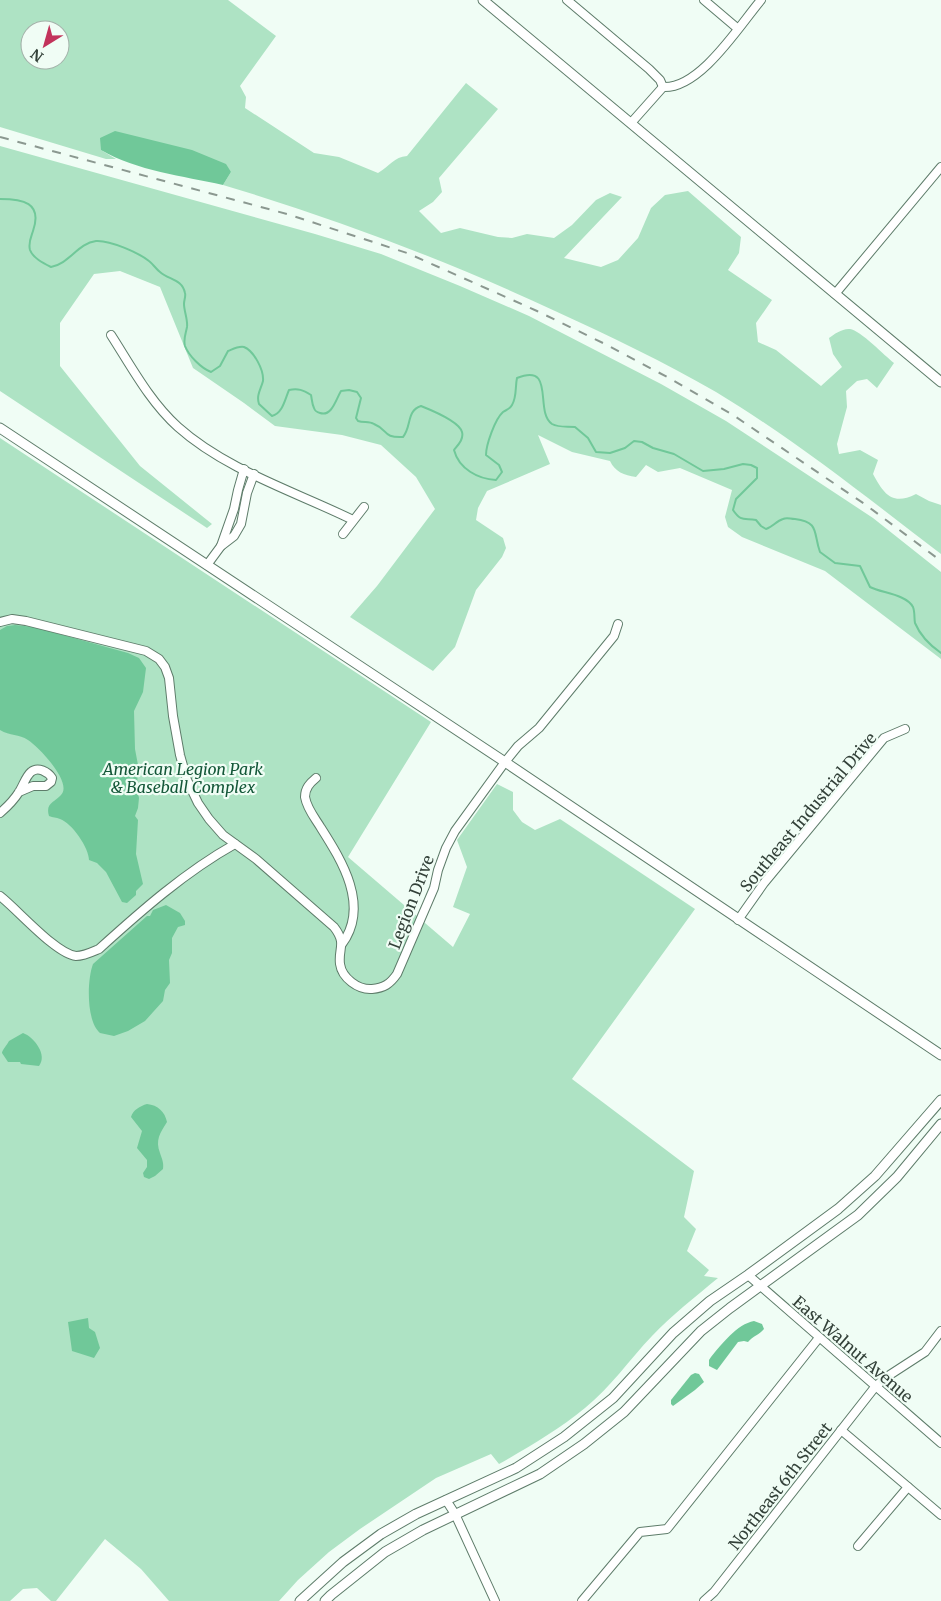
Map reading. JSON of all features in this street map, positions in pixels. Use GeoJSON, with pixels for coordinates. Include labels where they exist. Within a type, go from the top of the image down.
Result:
{"type":"FeatureCollection","features":[{"type":"Feature","properties":{"kind":"main road"},"geometry":{"type":"LineString","coordinates":[[483,0],[941,382]]}},
{"type":"Feature","properties":{"kind":"main road"},"geometry":{"type":"LineString","coordinates":[[0,428],[505,762],[941,1055]]}},
{"type":"Feature","properties":{"kind":"main road"},"geometry":{"type":"LineString","coordinates":[[300,1601],[343,1562],[381,1534],[416,1514],[516,1468],[564,1437],[613,1398],[673,1333],[710,1301],[838,1209],[875,1176],[941,1100]]}},
{"type":"Feature","properties":{"kind":"main road"},"geometry":{"type":"LineString","coordinates":[[325,1601],[385,1552],[423,1530],[540,1474],[584,1444],[624,1412],[701,1332],[730,1308],[858,1215],[897,1177],[941,1124]]}},
{"type":"Feature","properties":{"kind":"street"},"geometry":{"type":"LineString","coordinates":[[567,0],[649,69],[660,80],[663,87]]}},
{"type":"Feature","properties":{"kind":"street"},"geometry":{"type":"LineString","coordinates":[[704,0],[738,28]]}},
{"type":"Feature","properties":{"kind":"street"},"geometry":{"type":"LineString","coordinates":[[631,123],[663,87],[671,87],[684,82],[700,72],[761,0]]}},
{"type":"Feature","properties":{"kind":"street"},"geometry":{"type":"LineString","coordinates":[[835,294],[941,167]]}},
{"type":"Feature","properties":{"kind":"street"},"geometry":{"type":"LineString","coordinates":[[111,335],[154,400],[177,427],[223,460],[353,520]]}},
{"type":"Feature","properties":{"kind":"street"},"geometry":{"type":"LineString","coordinates":[[207,565],[220,546],[234,509],[244,470]]}},
{"type":"Feature","properties":{"kind":"street"},"geometry":{"type":"LineString","coordinates":[[220,546],[234,536],[241,524],[247,493],[254,474]]}},
{"type":"Feature","properties":{"kind":"street"},"geometry":{"type":"LineString","coordinates":[[343,534],[364,507]]}},
{"type":"Feature","properties":{"kind":"street"},"geometry":{"type":"LineString","coordinates":[[0,622],[12,619],[26,621],[146,651],[159,659],[169,678],[176,736],[187,780],[198,803],[209,820],[223,835],[256,859],[323,916],[339,933],[342,944]]}},
{"type":"Feature","properties":{"kind":"street"},"geometry":{"type":"LineString","coordinates":[[505,762],[518,746],[539,728],[573,687],[614,636],[618,624]]}},
{"type":"Feature","properties":{"kind":"street","name":"Southeast Industrial Drive"},"geometry":{"type":"LineString","coordinates":[[738,920],[764,882],[884,738],[905,729]]}},
{"type":"Feature","properties":{"kind":"street","name":"Legion Drive"},"geometry":{"type":"LineString","coordinates":[[342,944],[340,964],[345,976],[355,985],[366,989],[380,988],[391,983],[397,974],[434,888],[438,870],[448,844],[455,831],[505,762]]}},
{"type":"Feature","properties":{"kind":"street"},"geometry":{"type":"LineString","coordinates":[[316,778],[309,784],[306,790],[308,807],[345,869],[354,899],[351,926],[342,944]]}},
{"type":"Feature","properties":{"kind":"street"},"geometry":{"type":"LineString","coordinates":[[0,813],[19,792]]}},
{"type":"Feature","properties":{"kind":"street"},"geometry":{"type":"LineString","coordinates":[[0,896],[57,948],[76,956],[88,954],[99,949],[160,896],[208,859],[236,844]]}},
{"type":"Feature","properties":{"kind":"street","name":"East Walnut Avenue"},"geometry":{"type":"LineString","coordinates":[[748,1275],[818,1338],[941,1443]]}},
{"type":"Feature","properties":{"kind":"street","name":"Northeast 6th Street"},"geometry":{"type":"LineString","coordinates":[[704,1601],[714,1592],[875,1387],[884,1378],[925,1352],[941,1331]]}},
{"type":"Feature","properties":{"kind":"street"},"geometry":{"type":"LineString","coordinates":[[582,1601],[640,1532],[667,1528],[818,1338]]}},
{"type":"Feature","properties":{"kind":"street"},"geometry":{"type":"LineString","coordinates":[[841,1430],[941,1515]]}},
{"type":"Feature","properties":{"kind":"street"},"geometry":{"type":"LineString","coordinates":[[858,1546],[908,1487]]}},
{"type":"Feature","properties":{"kind":"street"},"geometry":{"type":"LineString","coordinates":[[446,1500],[455,1514],[495,1601]]}},
{"type":"Feature","properties":{"kind":"green space"},"geometry":{"type":"Polygon","coordinates":[[[0,0],[228,0],[276,36],[240,86],[246,97],[245,108],[314,153],[339,157],[378,173],[395,160],[407,156],[466,83],[498,109],[439,178],[442,192],[433,202],[419,211],[441,233],[460,228],[498,237],[512,238],[527,234],[554,238],[572,225],[596,200],[610,193],[622,197],[564,258],[601,267],[618,260],[638,238],[651,208],[665,195],[688,191],[741,237],[739,253],[728,270],[772,300],[756,323],[758,342],[776,350],[821,386],[842,367],[833,354],[829,338],[844,329],[854,330],[860,334],[894,363],[877,388],[867,379],[857,381],[846,391],[847,407],[837,444],[839,454],[860,450],[878,460],[873,474],[881,487],[890,496],[901,499],[916,494],[941,505],[941,554],[802,449],[745,410],[677,370],[596,330],[474,275],[392,242],[308,212],[223,185],[231,172],[101,150],[116,159],[106,159],[0,127],[0,0]]]}},
{"type":"Feature","properties":{"kind":"green space"},"geometry":{"type":"Polygon","coordinates":[[[0,146],[381,254],[529,316],[661,384],[726,421],[873,518],[941,572],[941,659],[825,571],[742,537],[728,527],[725,517],[732,490],[680,468],[658,472],[646,465],[636,477],[628,475],[617,470],[610,461],[572,452],[538,435],[550,464],[487,491],[478,508],[476,520],[503,538],[506,548],[502,557],[476,590],[455,647],[433,671],[350,617],[377,586],[435,509],[416,477],[381,445],[342,435],[275,426],[193,368],[160,287],[120,271],[94,274],[60,323],[60,366],[140,466],[212,524],[207,528],[0,391],[0,146]]]}},
{"type":"Feature","properties":{"kind":"green space","name":"American Legion Park & Baseball Complex"},"geometry":{"type":"Polygon","coordinates":[[[0,438],[431,722],[348,857],[453,947],[470,914],[453,907],[467,867],[457,840],[497,784],[513,792],[513,810],[522,822],[535,830],[560,819],[695,909],[572,1079],[694,1171],[684,1217],[696,1229],[687,1251],[709,1270],[704,1276],[718,1278],[660,1328],[603,1391],[575,1416],[543,1438],[499,1464],[491,1454],[436,1478],[329,1552],[298,1580],[279,1601],[169,1601],[141,1569],[105,1539],[56,1601],[51,1601],[37,1588],[23,1589],[10,1601],[0,1601],[0,438]]]}},
{"type":"Feature","properties":{"kind":"shaded area"},"geometry":{"type":"Polygon","coordinates":[[[115,131],[192,150],[226,164],[231,172],[223,185],[160,172],[130,163],[101,150],[100,138],[115,131]]]}},
{"type":"Feature","properties":{"kind":"shaded area"},"geometry":{"type":"Polygon","coordinates":[[[7,626],[34,627],[128,653],[139,658],[146,668],[143,692],[134,711],[139,798],[135,816],[138,820],[136,854],[143,884],[136,891],[136,895],[127,903],[122,902],[106,872],[97,863],[89,860],[83,843],[70,825],[59,818],[49,816],[49,805],[61,795],[63,789],[59,774],[46,757],[28,740],[0,730],[0,630],[7,626]]]}},
{"type":"Feature","properties":{"kind":"shaded area"},"geometry":{"type":"Polygon","coordinates":[[[166,905],[180,913],[185,921],[185,925],[178,927],[172,938],[172,953],[169,960],[170,983],[165,990],[163,1001],[145,1021],[128,1031],[114,1036],[100,1033],[95,1027],[90,1010],[89,990],[93,964],[147,916],[150,916],[153,910],[166,905]]]}},
{"type":"Feature","properties":{"kind":"shaded area"},"geometry":{"type":"Polygon","coordinates":[[[23,1033],[35,1042],[41,1052],[42,1057],[39,1066],[21,1064],[20,1062],[8,1062],[2,1053],[9,1041],[23,1033]]]}},
{"type":"Feature","properties":{"kind":"shaded area"},"geometry":{"type":"Polygon","coordinates":[[[147,1104],[160,1110],[165,1115],[167,1122],[158,1140],[163,1169],[149,1179],[144,1177],[143,1173],[147,1167],[147,1160],[137,1148],[142,1131],[131,1117],[133,1112],[147,1104]]]}},
{"type":"Feature","properties":{"kind":"shaded area"},"geometry":{"type":"Polygon","coordinates":[[[88,1318],[89,1328],[95,1332],[100,1348],[94,1358],[72,1351],[68,1322],[88,1318]]]}},
{"type":"Feature","properties":{"kind":"shaded area"},"geometry":{"type":"Polygon","coordinates":[[[754,1321],[762,1324],[764,1329],[748,1342],[738,1342],[717,1370],[709,1366],[711,1357],[730,1335],[742,1326],[754,1321]]]}},
{"type":"Feature","properties":{"kind":"shaded area"},"geometry":{"type":"Polygon","coordinates":[[[699,1374],[704,1382],[673,1406],[671,1400],[691,1375],[699,1374]]]}},
{"type":"Feature","properties":{"kind":"waterway"},"geometry":{"type":"LineString","coordinates":[[0,199],[23,201],[33,208],[35,221],[30,250],[36,258],[51,267],[63,262],[84,245],[102,241],[138,254],[164,275],[178,282],[185,294],[184,307],[187,324],[184,343],[189,354],[199,365],[211,372],[220,366],[228,351],[240,347],[248,349],[258,361],[262,372],[263,381],[258,395],[259,404],[272,416],[281,409],[289,390],[300,390],[311,395],[315,411],[324,414],[331,410],[341,391],[349,390],[357,392],[361,398],[356,418],[358,421],[372,423],[379,426],[389,435],[403,437],[413,411],[421,406],[444,416],[460,428],[462,437],[454,450],[460,463],[465,468],[483,478],[496,480],[502,472],[499,465],[486,455],[489,439],[500,415],[510,408],[514,402],[517,378],[529,375],[536,377],[540,382],[544,410],[552,424],[575,427],[588,438],[596,452],[610,453],[625,448],[634,441],[642,442],[653,448],[674,454],[703,471],[724,469],[743,464],[751,465],[757,468],[757,478],[736,499],[733,510],[738,516],[743,519],[756,520],[766,529],[786,518],[803,520],[808,523],[814,530],[820,552],[835,563],[860,566],[870,587],[905,599],[910,603],[913,607],[915,623],[920,632],[941,653]]}},
{"type":"Feature","properties":{"kind":"railway"},"geometry":{"type":"LineString","coordinates":[[0,137],[287,214],[407,253],[537,311],[669,378],[733,415],[866,505],[941,561]]}}]}
